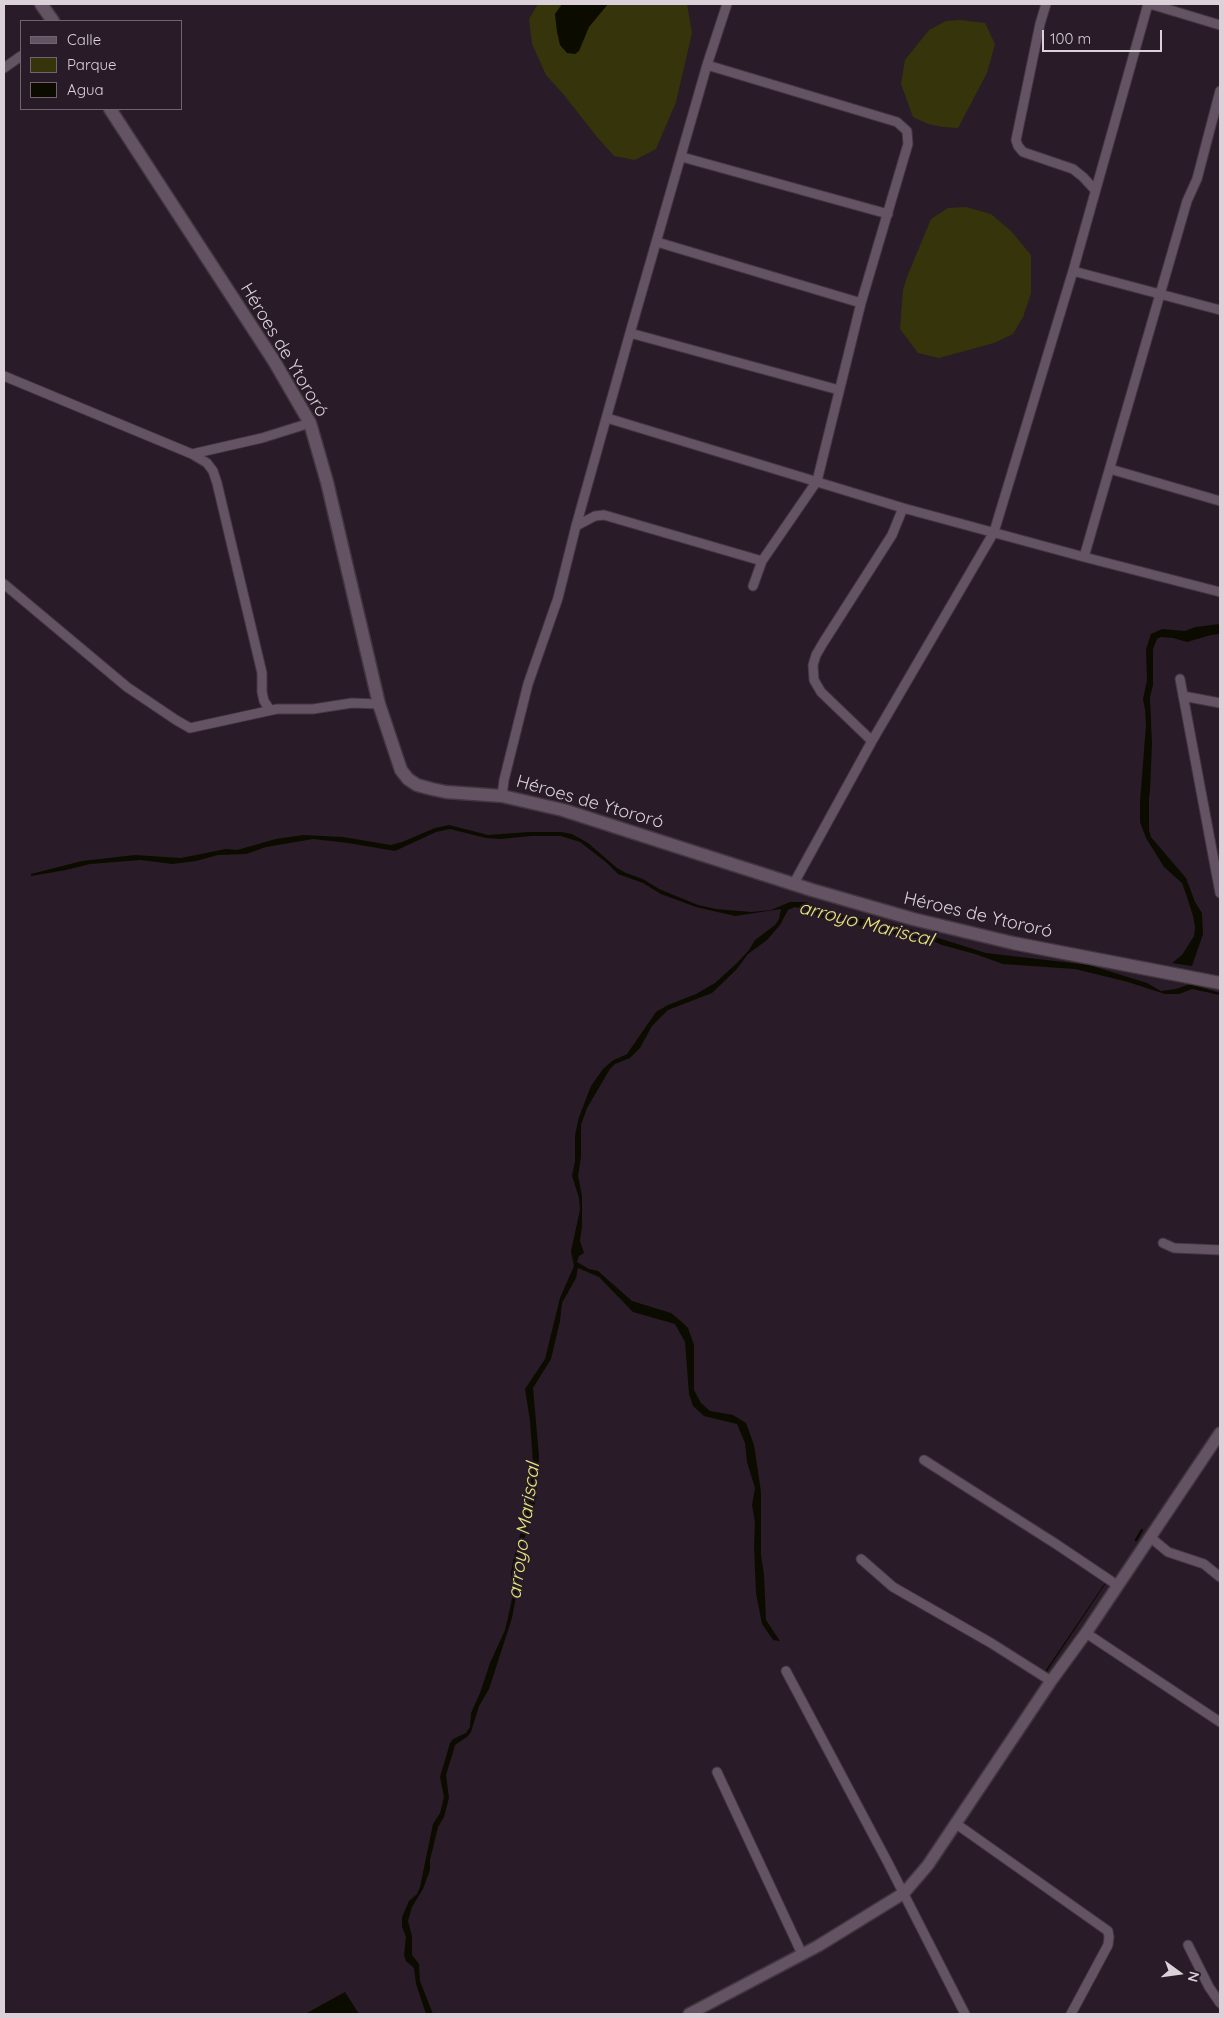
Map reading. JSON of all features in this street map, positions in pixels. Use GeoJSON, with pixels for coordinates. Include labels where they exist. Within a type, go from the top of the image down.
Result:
{"type":"FeatureCollection","features":[{"type":"Feature","properties":{"kind":"main road"},"geometry":{"type":"LineString","coordinates":[[41,4],[51,20]]}},
{"type":"Feature","properties":{"kind":"main road","name":"Héroes de Ytororó"},"geometry":{"type":"LineString","coordinates":[[111,110],[274,361],[310,423],[327,482],[379,704],[401,770],[408,779],[417,785],[446,792],[502,796],[563,810],[913,919],[1013,943],[1220,983]]}},
{"type":"Feature","properties":{"kind":"street"},"geometry":{"type":"LineString","coordinates":[[502,796],[504,780],[528,684],[558,598],[576,526],[608,418],[630,333],[707,65],[727,4]]}},
{"type":"Feature","properties":{"kind":"street"},"geometry":{"type":"LineString","coordinates":[[1046,4],[1040,24],[1016,140],[1018,146],[1024,152],[1073,169],[1084,176],[1096,190]]}},
{"type":"Feature","properties":{"kind":"street"},"geometry":{"type":"LineString","coordinates":[[794,883],[872,740],[994,532],[1073,271],[1149,4],[1220,25]]}},
{"type":"Feature","properties":{"kind":"street"},"geometry":{"type":"LineString","coordinates":[[4,68],[20,57]]}},
{"type":"Feature","properties":{"kind":"street"},"geometry":{"type":"LineString","coordinates":[[707,65],[897,122],[907,131],[908,144],[861,303],[817,481],[762,561],[753,586]]}},
{"type":"Feature","properties":{"kind":"street"},"geometry":{"type":"LineString","coordinates":[[1084,557],[1187,201],[1197,179],[1220,91]]}},
{"type":"Feature","properties":{"kind":"street"},"geometry":{"type":"LineString","coordinates":[[682,157],[888,214]]}},
{"type":"Feature","properties":{"kind":"street"},"geometry":{"type":"LineString","coordinates":[[657,242],[861,303]]}},
{"type":"Feature","properties":{"kind":"street"},"geometry":{"type":"LineString","coordinates":[[1073,271],[1220,310]]}},
{"type":"Feature","properties":{"kind":"street"},"geometry":{"type":"LineString","coordinates":[[630,333],[839,390]]}},
{"type":"Feature","properties":{"kind":"street"},"geometry":{"type":"LineString","coordinates":[[4,376],[192,454],[208,463],[218,483],[262,673],[262,692],[270,710]]}},
{"type":"Feature","properties":{"kind":"street"},"geometry":{"type":"LineString","coordinates":[[608,418],[903,508],[1220,592]]}},
{"type":"Feature","properties":{"kind":"street"},"geometry":{"type":"LineString","coordinates":[[192,454],[262,438],[310,423]]}},
{"type":"Feature","properties":{"kind":"street"},"geometry":{"type":"LineString","coordinates":[[1110,469],[1220,502]]}},
{"type":"Feature","properties":{"kind":"street"},"geometry":{"type":"LineString","coordinates":[[872,740],[821,692],[814,680],[813,666],[816,655],[892,535],[903,508]]}},
{"type":"Feature","properties":{"kind":"street"},"geometry":{"type":"LineString","coordinates":[[576,526],[595,516],[604,515],[762,561]]}},
{"type":"Feature","properties":{"kind":"street"},"geometry":{"type":"LineString","coordinates":[[4,584],[127,686],[190,728],[270,710],[313,709],[352,703],[379,704]]}},
{"type":"Feature","properties":{"kind":"street"},"geometry":{"type":"LineString","coordinates":[[1180,679],[1217,857],[1220,893]]}},
{"type":"Feature","properties":{"kind":"street"},"geometry":{"type":"LineString","coordinates":[[1183,696],[1220,703]]}},
{"type":"Feature","properties":{"kind":"street"},"geometry":{"type":"LineString","coordinates":[[1163,1243],[1174,1248],[1220,1250]]}},
{"type":"Feature","properties":{"kind":"street"},"geometry":{"type":"LineString","coordinates":[[689,2014],[704,2011],[904,1894],[928,1865],[1051,1681],[1219,1438]]}},
{"type":"Feature","properties":{"kind":"street"},"geometry":{"type":"LineString","coordinates":[[924,1460],[1117,1585]]}},
{"type":"Feature","properties":{"kind":"street"},"geometry":{"type":"LineString","coordinates":[[1150,1537],[1168,1552],[1204,1564],[1220,1577]]}},
{"type":"Feature","properties":{"kind":"street"},"geometry":{"type":"LineString","coordinates":[[862,1559],[893,1587],[991,1643],[1051,1681]]}},
{"type":"Feature","properties":{"kind":"street"},"geometry":{"type":"LineString","coordinates":[[1086,1633],[1220,1722]]}},
{"type":"Feature","properties":{"kind":"street"},"geometry":{"type":"LineString","coordinates":[[786,1671],[965,2014]]}},
{"type":"Feature","properties":{"kind":"street"},"geometry":{"type":"LineString","coordinates":[[717,1772],[802,1954]]}},
{"type":"Feature","properties":{"kind":"street"},"geometry":{"type":"LineString","coordinates":[[956,1823],[1108,1931],[1108,1945],[1071,2014]]}},
{"type":"Feature","properties":{"kind":"street"},"geometry":{"type":"LineString","coordinates":[[1188,1945],[1209,1987],[1220,2003]]}},
{"type":"Feature","properties":{"kind":"green space"},"geometry":{"type":"Polygon","coordinates":[[[538,4],[687,4],[692,33],[676,102],[656,149],[635,160],[614,156],[546,75],[532,44],[529,19],[538,4]]]}},
{"type":"Feature","properties":{"kind":"green space"},"geometry":{"type":"Polygon","coordinates":[[[960,20],[985,23],[995,44],[987,73],[958,128],[928,124],[913,117],[901,84],[905,60],[929,30],[946,21],[960,20]]]}},
{"type":"Feature","properties":{"kind":"green space"},"geometry":{"type":"Polygon","coordinates":[[[966,207],[991,214],[1011,231],[1031,255],[1031,293],[1023,317],[1013,334],[994,343],[939,358],[918,353],[900,329],[903,290],[907,277],[931,219],[948,208],[966,207]]]}},
{"type":"Feature","properties":{"kind":"water"},"geometry":{"type":"Polygon","coordinates":[[[562,4],[608,4],[589,27],[579,51],[575,54],[567,53],[560,45],[555,14],[562,4]]]}},
{"type":"Feature","properties":{"kind":"water"},"geometry":{"type":"Polygon","coordinates":[[[1220,624],[1220,634],[1187,642],[1161,637],[1157,639],[1153,649],[1153,685],[1150,697],[1152,744],[1149,830],[1151,837],[1186,878],[1195,902],[1202,913],[1203,934],[1192,966],[1172,963],[1182,955],[1194,936],[1193,916],[1186,894],[1182,883],[1164,867],[1146,838],[1140,822],[1146,725],[1143,699],[1147,680],[1146,649],[1151,634],[1162,629],[1185,631],[1195,627],[1220,624]]]}},
{"type":"Feature","properties":{"kind":"water","name":"arroyo Mariscal"},"geometry":{"type":"Polygon","coordinates":[[[449,825],[488,835],[529,832],[572,834],[588,843],[617,868],[626,873],[698,905],[716,909],[751,912],[771,910],[790,902],[806,902],[834,914],[897,925],[986,953],[1089,965],[1147,983],[1161,991],[1176,989],[1190,984],[1220,993],[1220,995],[1192,989],[1179,994],[1165,994],[1128,982],[1075,969],[1003,964],[928,939],[906,937],[863,926],[840,923],[795,907],[788,910],[780,925],[767,940],[748,954],[736,970],[712,993],[668,1010],[652,1026],[640,1048],[630,1058],[615,1064],[610,1069],[587,1108],[581,1125],[581,1157],[578,1176],[582,1196],[580,1241],[584,1253],[579,1256],[577,1262],[589,1269],[598,1271],[632,1301],[671,1313],[683,1323],[688,1328],[694,1345],[694,1390],[701,1403],[710,1411],[733,1415],[746,1423],[754,1445],[761,1492],[761,1555],[766,1620],[780,1641],[773,1640],[762,1624],[756,1593],[755,1523],[752,1505],[755,1488],[747,1462],[745,1443],[737,1424],[704,1416],[693,1406],[689,1394],[685,1342],[675,1324],[633,1312],[599,1277],[578,1268],[576,1278],[562,1303],[560,1321],[551,1359],[533,1388],[539,1456],[536,1500],[518,1560],[516,1572],[518,1586],[512,1618],[489,1689],[479,1706],[471,1732],[455,1745],[446,1775],[449,1798],[444,1817],[438,1827],[430,1860],[430,1870],[423,1889],[412,1907],[408,1921],[412,1936],[412,1955],[419,1964],[420,1981],[433,2014],[426,2014],[416,1984],[414,1968],[406,1961],[404,1955],[406,1937],[402,1927],[402,1917],[409,1901],[417,1894],[420,1887],[433,1824],[440,1813],[444,1797],[440,1777],[450,1743],[453,1739],[466,1733],[470,1727],[471,1713],[505,1630],[509,1613],[513,1594],[511,1573],[529,1501],[533,1462],[525,1389],[545,1359],[560,1298],[574,1266],[571,1251],[580,1210],[579,1198],[572,1176],[575,1161],[575,1135],[579,1117],[591,1086],[603,1069],[612,1061],[627,1054],[656,1012],[715,983],[737,963],[755,940],[775,925],[779,919],[781,909],[735,916],[696,907],[661,894],[643,883],[618,874],[580,842],[561,836],[501,839],[486,838],[450,829],[436,832],[395,851],[313,839],[266,847],[246,854],[218,855],[196,861],[172,864],[141,860],[90,864],[31,876],[31,874],[82,861],[135,855],[181,858],[226,849],[237,850],[276,839],[303,835],[343,837],[391,845],[435,828],[449,825]]]}},
{"type":"Feature","properties":{"kind":"water"},"geometry":{"type":"Polygon","coordinates":[[[1106,1583],[1045,1674],[1044,1673],[1106,1583]]]}},
{"type":"Feature","properties":{"kind":"water"},"geometry":{"type":"Polygon","coordinates":[[[345,1992],[359,2014],[305,2014],[345,1992]]]}},
{"type":"Feature","properties":{"kind":"waterway"},"geometry":{"type":"LineString","coordinates":[[1136,1540],[1142,1530]]}}]}
